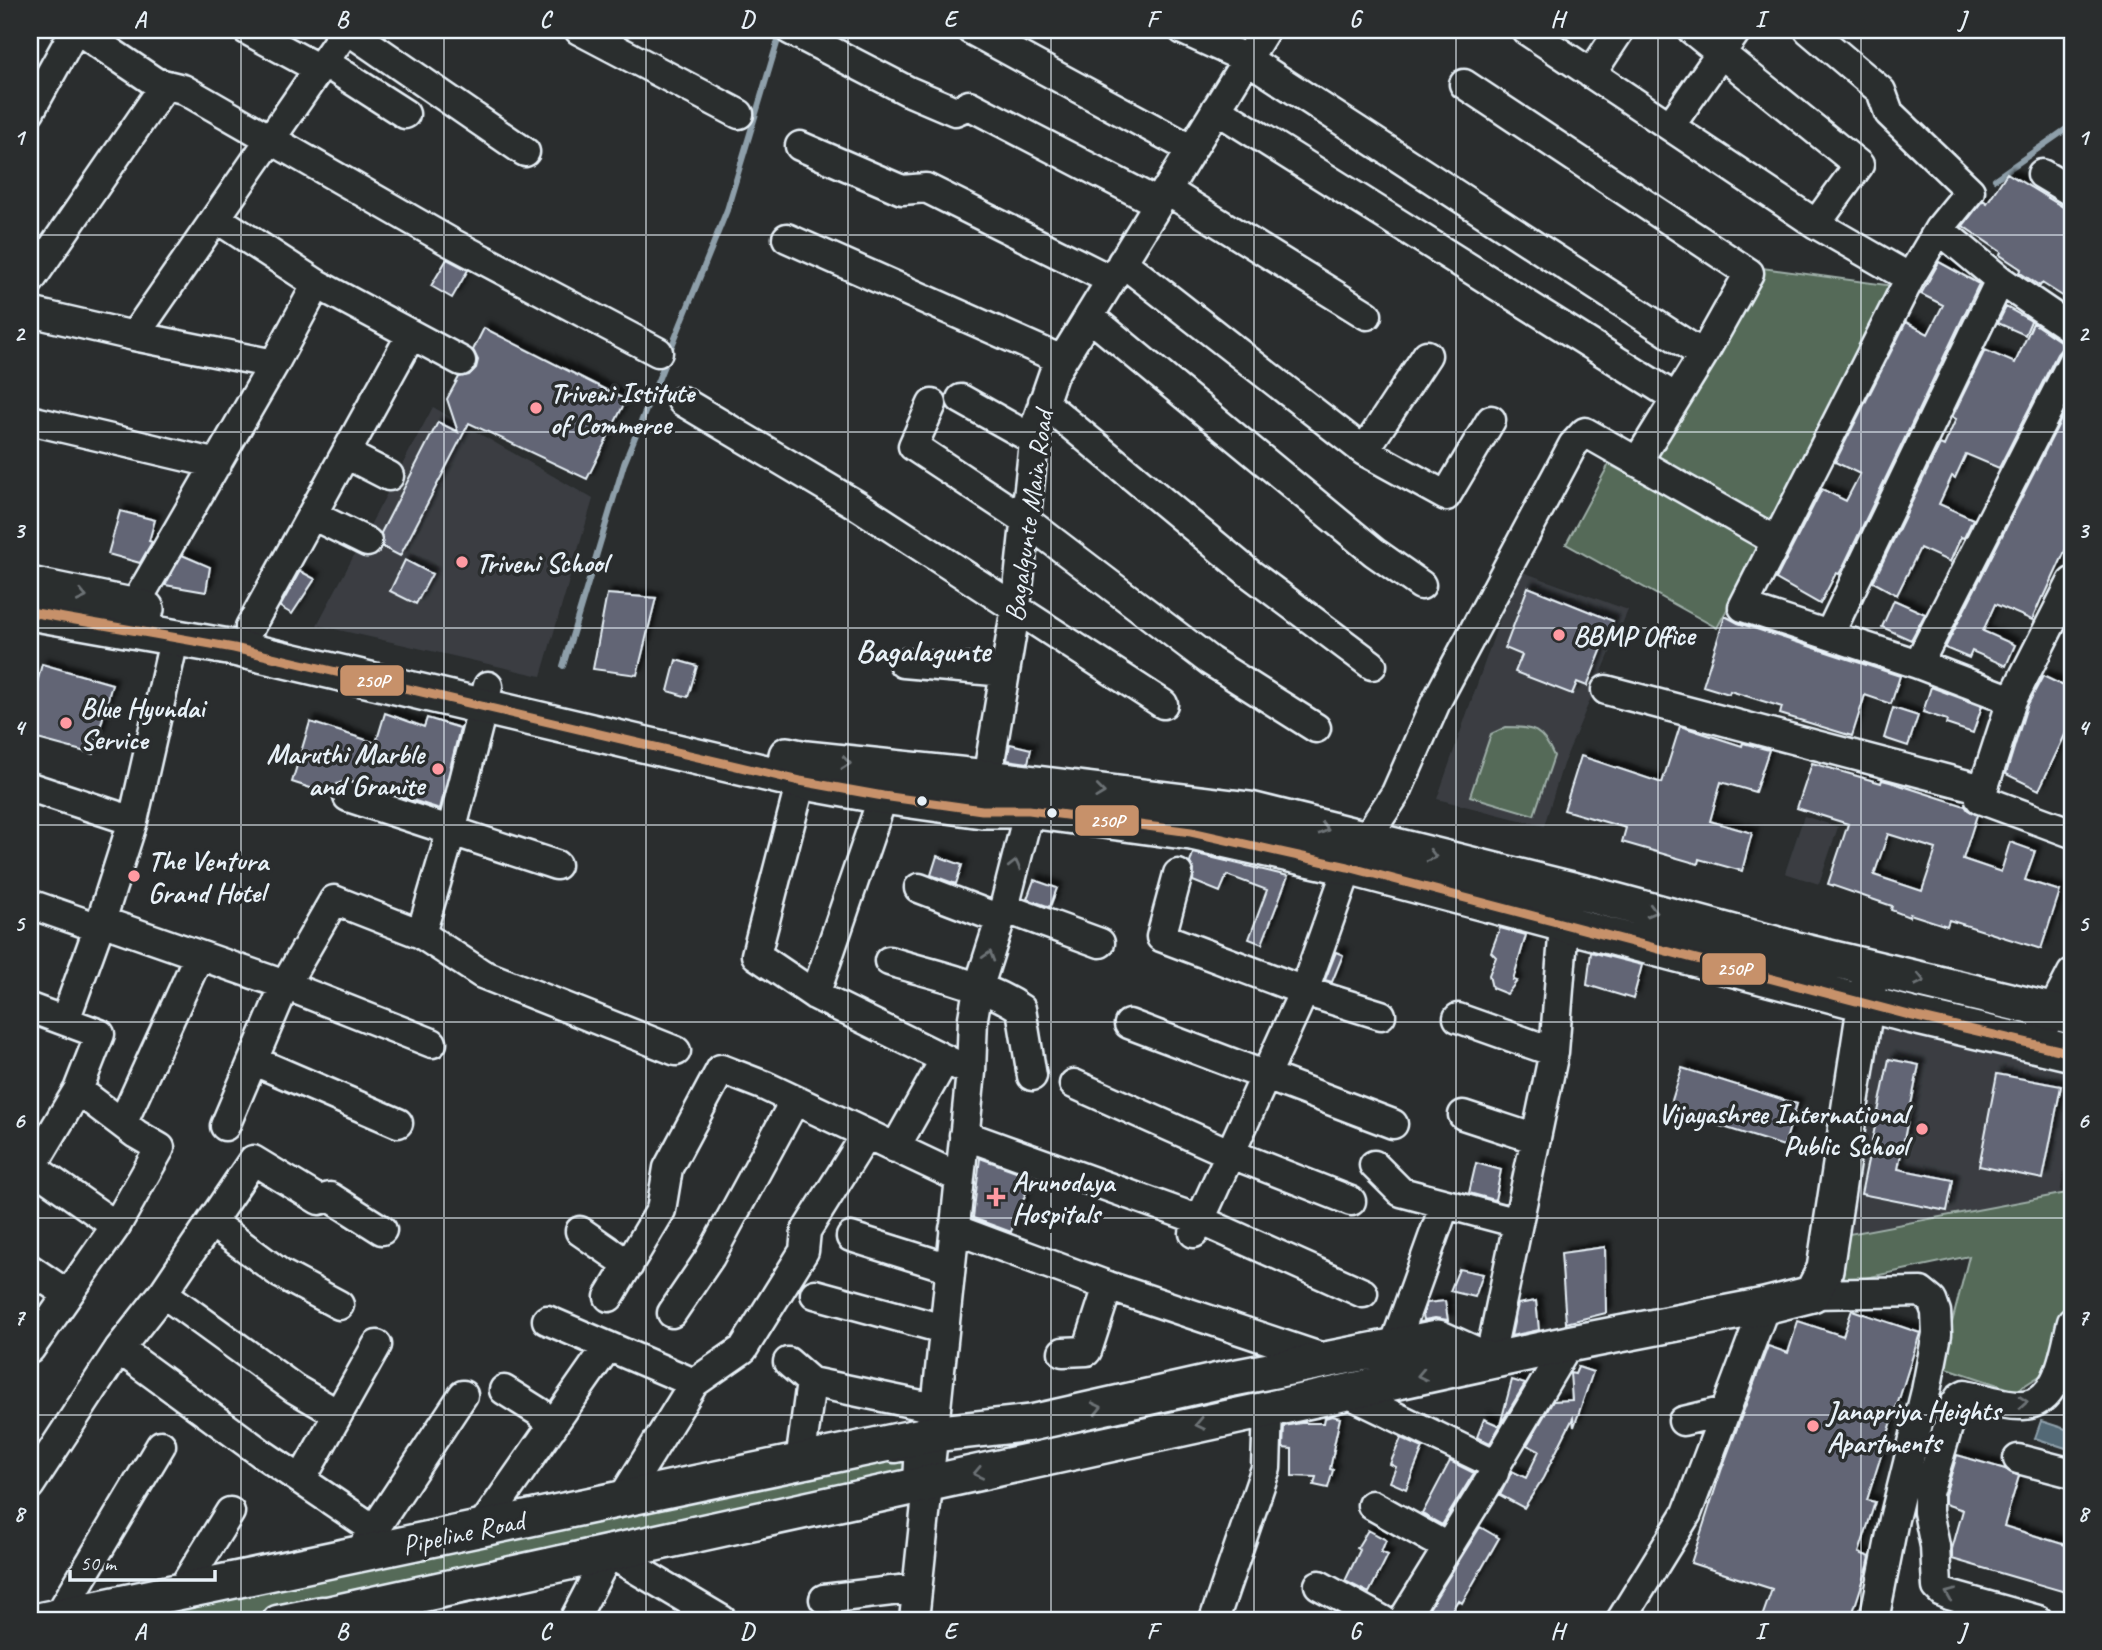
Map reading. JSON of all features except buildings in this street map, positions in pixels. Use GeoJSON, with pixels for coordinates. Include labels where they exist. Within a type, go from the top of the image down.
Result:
{"type":"FeatureCollection","features":[{"type":"Feature","properties":{"kind":"main road"},"geometry":{"type":"LineString","coordinates":[[30,585],[175,636],[486,696],[803,770],[883,796],[984,794]]}},
{"type":"Feature","properties":{"kind":"main road"},"geometry":{"type":"LineString","coordinates":[[30,612],[250,627],[257,632],[486,696]]}},
{"type":"Feature","properties":{"kind":"main road"},"geometry":{"type":"LineString","coordinates":[[803,770],[984,794],[1250,810],[1357,854],[1564,925],[1866,1004],[2072,1053]]}},
{"type":"Feature","properties":{"kind":"main road"},"geometry":{"type":"LineString","coordinates":[[1357,854],[1596,896],[1804,952],[2062,1013]]}},
{"type":"Feature","properties":{"kind":"main road"},"geometry":{"type":"LineString","coordinates":[[1812,1294],[1825,1269],[1871,968]]}},
{"type":"Feature","properties":{"kind":"main road","name":"Pipeline Road"},"geometry":{"type":"LineString","coordinates":[[321,1618],[1345,1392],[1812,1294]]}},
{"type":"Feature","properties":{"kind":"main road","name":"Pipeline Road"},"geometry":{"type":"LineString","coordinates":[[63,1619],[366,1542],[481,1528],[884,1444],[934,1421],[1031,1423],[1223,1380],[1438,1338],[1489,1361]]}},
{"type":"Feature","properties":{"kind":"street"},"geometry":{"type":"LineString","coordinates":[[30,111],[77,30],[155,82],[183,89],[450,242],[658,352]]}},
{"type":"Feature","properties":{"kind":"street"},"geometry":{"type":"LineString","coordinates":[[247,30],[321,65],[405,114]]}},
{"type":"Feature","properties":{"kind":"street"},"geometry":{"type":"LineString","coordinates":[[134,336],[347,30],[525,152]]}},
{"type":"Feature","properties":{"kind":"street"},"geometry":{"type":"LineString","coordinates":[[579,30],[739,114]]}},
{"type":"Feature","properties":{"kind":"street"},"geometry":{"type":"LineString","coordinates":[[790,30],[908,91],[955,111],[970,105],[1162,196],[1367,315]]}},
{"type":"Feature","properties":{"kind":"street"},"geometry":{"type":"LineString","coordinates":[[971,30],[1191,149]]}},
{"type":"Feature","properties":{"kind":"street"},"geometry":{"type":"LineString","coordinates":[[1183,30],[1247,59],[1703,355]]}},
{"type":"Feature","properties":{"kind":"street","name":"Bagalgunte Main Road"},"geometry":{"type":"LineString","coordinates":[[984,794],[1016,607],[1036,424],[1053,375],[1265,30]]}},
{"type":"Feature","properties":{"kind":"street"},"geometry":{"type":"LineString","coordinates":[[1591,74],[1620,30]]}},
{"type":"Feature","properties":{"kind":"street"},"geometry":{"type":"LineString","coordinates":[[1692,30],[1859,165],[1816,224]]}},
{"type":"Feature","properties":{"kind":"street"},"geometry":{"type":"LineString","coordinates":[[1670,126],[1737,30]]}},
{"type":"Feature","properties":{"kind":"street"},"geometry":{"type":"LineString","coordinates":[[1809,30],[1881,90],[1889,113],[1970,191],[1939,229],[1910,278],[1743,607],[1918,664],[2012,700]]}},
{"type":"Feature","properties":{"kind":"street"},"geometry":{"type":"LineString","coordinates":[[1534,32],[1591,74],[1816,224],[1910,278]]}},
{"type":"Feature","properties":{"kind":"street"},"geometry":{"type":"LineString","coordinates":[[30,281],[165,85]]}},
{"type":"Feature","properties":{"kind":"street"},"geometry":{"type":"LineString","coordinates":[[1464,85],[1749,274],[1637,462]]}},
{"type":"Feature","properties":{"kind":"street"},"geometry":{"type":"LineString","coordinates":[[1216,109],[1676,398]]}},
{"type":"Feature","properties":{"kind":"street"},"geometry":{"type":"LineString","coordinates":[[800,146],[902,190],[926,188],[1116,271],[1364,451],[1446,496],[1490,420]]}},
{"type":"Feature","properties":{"kind":"street"},"geometry":{"type":"LineString","coordinates":[[2042,174],[2072,192]]}},
{"type":"Feature","properties":{"kind":"street"},"geometry":{"type":"LineString","coordinates":[[216,218],[317,284],[461,361]]}},
{"type":"Feature","properties":{"kind":"street"},"geometry":{"type":"LineString","coordinates":[[1939,229],[2000,280],[2072,329]]}},
{"type":"Feature","properties":{"kind":"street"},"geometry":{"type":"LineString","coordinates":[[787,238],[1062,360]]}},
{"type":"Feature","properties":{"kind":"street"},"geometry":{"type":"LineString","coordinates":[[1829,635],[2000,280]]}},
{"type":"Feature","properties":{"kind":"street"},"geometry":{"type":"LineString","coordinates":[[130,618],[317,284]]}},
{"type":"Feature","properties":{"kind":"street"},"geometry":{"type":"LineString","coordinates":[[30,312],[274,364]]}},
{"type":"Feature","properties":{"kind":"street"},"geometry":{"type":"LineString","coordinates":[[1089,316],[1374,552],[1421,585]]}},
{"type":"Feature","properties":{"kind":"street"},"geometry":{"type":"LineString","coordinates":[[250,627],[411,335]]}},
{"type":"Feature","properties":{"kind":"street"},"geometry":{"type":"LineString","coordinates":[[1364,451],[1427,355]]}},
{"type":"Feature","properties":{"kind":"street"},"geometry":{"type":"LineString","coordinates":[[1918,664],[2072,362]]}},
{"type":"Feature","properties":{"kind":"street"},"geometry":{"type":"LineString","coordinates":[[961,399],[1034,440]]}},
{"type":"Feature","properties":{"kind":"street"},"geometry":{"type":"LineString","coordinates":[[682,401],[860,507],[1163,704]]}},
{"type":"Feature","properties":{"kind":"street"},"geometry":{"type":"LineString","coordinates":[[1044,402],[1249,573],[1372,664]]}},
{"type":"Feature","properties":{"kind":"street"},"geometry":{"type":"LineString","coordinates":[[932,404],[913,446],[1025,520],[1210,661],[1316,729]]}},
{"type":"Feature","properties":{"kind":"street"},"geometry":{"type":"LineString","coordinates":[[30,420],[217,464]]}},
{"type":"Feature","properties":{"kind":"street"},"geometry":{"type":"LineString","coordinates":[[1197,1226],[1304,991],[1357,854],[1396,793],[1436,702],[1573,445],[1585,432],[1776,541]]}},
{"type":"Feature","properties":{"kind":"street"},"geometry":{"type":"LineString","coordinates":[[346,454],[389,476]]}},
{"type":"Feature","properties":{"kind":"street"},"geometry":{"type":"LineString","coordinates":[[312,515],[367,542]]}},
{"type":"Feature","properties":{"kind":"street"},"geometry":{"type":"LineString","coordinates":[[2072,582],[2012,700],[1980,799],[2072,833]]}},
{"type":"Feature","properties":{"kind":"street"},"geometry":{"type":"LineString","coordinates":[[65,1020],[100,925],[133,821],[175,636]]}},
{"type":"Feature","properties":{"kind":"street"},"geometry":{"type":"LineString","coordinates":[[903,663],[1005,672]]}},
{"type":"Feature","properties":{"kind":"street"},"geometry":{"type":"LineString","coordinates":[[1606,690],[1983,789]]}},
{"type":"Feature","properties":{"kind":"street"},"geometry":{"type":"LineString","coordinates":[[421,934],[486,696]]}},
{"type":"Feature","properties":{"kind":"street"},"geometry":{"type":"LineString","coordinates":[[803,770],[756,955],[815,995],[971,1072]]}},
{"type":"Feature","properties":{"kind":"street"},"geometry":{"type":"LineString","coordinates":[[30,788],[133,821]]}},
{"type":"Feature","properties":{"kind":"street"},"geometry":{"type":"LineString","coordinates":[[815,995],[883,796]]}},
{"type":"Feature","properties":{"kind":"street"},"geometry":{"type":"LineString","coordinates":[[348,797],[556,865]]}},
{"type":"Feature","properties":{"kind":"street"},"geometry":{"type":"LineString","coordinates":[[914,1620],[971,1072],[973,1018],[978,989],[1002,913],[1030,797]]}},
{"type":"Feature","properties":{"kind":"street"},"geometry":{"type":"LineString","coordinates":[[1178,874],[1161,937],[1304,991],[1381,1015]]}},
{"type":"Feature","properties":{"kind":"street"},"geometry":{"type":"LineString","coordinates":[[919,888],[1100,943]]}},
{"type":"Feature","properties":{"kind":"street"},"geometry":{"type":"LineString","coordinates":[[225,1126],[285,985],[334,900],[421,934],[482,974],[676,1051]]}},
{"type":"Feature","properties":{"kind":"street"},"geometry":{"type":"LineString","coordinates":[[30,904],[199,955],[285,985],[432,1043]]}},
{"type":"Feature","properties":{"kind":"street"},"geometry":{"type":"LineString","coordinates":[[1489,1361],[1554,1052],[1564,925]]}},
{"type":"Feature","properties":{"kind":"street"},"geometry":{"type":"LineString","coordinates":[[123,1122],[199,955]]}},
{"type":"Feature","properties":{"kind":"street"},"geometry":{"type":"LineString","coordinates":[[889,961],[978,989],[1010,1001],[1021,1009],[1032,1076]]}},
{"type":"Feature","properties":{"kind":"street"},"geometry":{"type":"LineString","coordinates":[[2036,1044],[2062,1013],[2072,973]]}},
{"type":"Feature","properties":{"kind":"street"},"geometry":{"type":"LineString","coordinates":[[30,1008],[100,1034],[78,1090],[31,1165],[116,1226]]}},
{"type":"Feature","properties":{"kind":"street"},"geometry":{"type":"LineString","coordinates":[[1458,1018],[1554,1052]]}},
{"type":"Feature","properties":{"kind":"street"},"geometry":{"type":"LineString","coordinates":[[1129,1024],[1392,1124]]}},
{"type":"Feature","properties":{"kind":"street"},"geometry":{"type":"LineString","coordinates":[[895,1149],[945,1059]]}},
{"type":"Feature","properties":{"kind":"street"},"geometry":{"type":"LineString","coordinates":[[254,1061],[398,1123]]}},
{"type":"Feature","properties":{"kind":"street"},"geometry":{"type":"LineString","coordinates":[[609,1297],[662,1210],[668,1168],[721,1069],[765,1086],[960,1178]]}},
{"type":"Feature","properties":{"kind":"street"},"geometry":{"type":"LineString","coordinates":[[1074,1084],[1229,1153],[1351,1201]]}},
{"type":"Feature","properties":{"kind":"street"},"geometry":{"type":"LineString","coordinates":[[30,1349],[116,1226],[160,1149],[78,1090]]}},
{"type":"Feature","properties":{"kind":"street"},"geometry":{"type":"LineString","coordinates":[[672,1312],[710,1257],[795,1100]]}},
{"type":"Feature","properties":{"kind":"street"},"geometry":{"type":"LineString","coordinates":[[1463,1115],[1536,1139]]}},
{"type":"Feature","properties":{"kind":"street"},"geometry":{"type":"LineString","coordinates":[[622,1499],[694,1383],[743,1349],[804,1251],[806,1231],[866,1135]]}},
{"type":"Feature","properties":{"kind":"street"},"geometry":{"type":"LineString","coordinates":[[964,1135],[1363,1293]]}},
{"type":"Feature","properties":{"kind":"street"},"geometry":{"type":"LineString","coordinates":[[30,1485],[118,1349],[163,1293],[253,1160],[319,1200],[330,1197],[382,1230]]}},
{"type":"Feature","properties":{"kind":"street"},"geometry":{"type":"LineString","coordinates":[[1374,1165],[1401,1192],[1518,1223]]}},
{"type":"Feature","properties":{"kind":"street"},"geometry":{"type":"LineString","coordinates":[[1394,1346],[1445,1204]]}},
{"type":"Feature","properties":{"kind":"street"},"geometry":{"type":"LineString","coordinates":[[211,1222],[281,1274],[339,1305]]}},
{"type":"Feature","properties":{"kind":"street"},"geometry":{"type":"LineString","coordinates":[[954,1229],[1108,1286],[1330,1361]]}},
{"type":"Feature","properties":{"kind":"street"},"geometry":{"type":"LineString","coordinates":[[580,1231],[629,1265]]}},
{"type":"Feature","properties":{"kind":"street"},"geometry":{"type":"LineString","coordinates":[[851,1237],[950,1268]]}},
{"type":"Feature","properties":{"kind":"street"},"geometry":{"type":"LineString","coordinates":[[30,1269],[67,1294]]}},
{"type":"Feature","properties":{"kind":"street"},"geometry":{"type":"LineString","coordinates":[[1063,1352],[1087,1351],[1108,1286]]}},
{"type":"Feature","properties":{"kind":"street"},"geometry":{"type":"LineString","coordinates":[[1812,1294],[1921,1292],[1933,1301],[1936,1312],[1937,1334],[1926,1391],[1894,1519],[1874,1620]]}},
{"type":"Feature","properties":{"kind":"street"},"geometry":{"type":"LineString","coordinates":[[163,1293],[295,1389],[338,1414]]}},
{"type":"Feature","properties":{"kind":"street"},"geometry":{"type":"LineString","coordinates":[[815,1294],[943,1329]]}},
{"type":"Feature","properties":{"kind":"street"},"geometry":{"type":"LineString","coordinates":[[1621,1620],[1687,1513],[1765,1306]]}},
{"type":"Feature","properties":{"kind":"street"},"geometry":{"type":"LineString","coordinates":[[547,1320],[694,1383]]}},
{"type":"Feature","properties":{"kind":"street"},"geometry":{"type":"LineString","coordinates":[[2038,1620],[1949,1595],[1937,1587],[1928,1493],[1955,1404],[1960,1397],[1965,1394],[2022,1405],[2048,1393],[2058,1374],[2072,1322]]}},
{"type":"Feature","properties":{"kind":"street"},"geometry":{"type":"LineString","coordinates":[[1403,1620],[1494,1473],[1496,1465],[1569,1344]]}},
{"type":"Feature","properties":{"kind":"street"},"geometry":{"type":"LineString","coordinates":[[302,1480],[377,1345]]}},
{"type":"Feature","properties":{"kind":"street"},"geometry":{"type":"LineString","coordinates":[[481,1528],[608,1346]]}},
{"type":"Feature","properties":{"kind":"street"},"geometry":{"type":"LineString","coordinates":[[118,1349],[302,1480],[366,1542],[463,1395]]}},
{"type":"Feature","properties":{"kind":"street"},"geometry":{"type":"LineString","coordinates":[[788,1362],[811,1382],[934,1421]]}},
{"type":"Feature","properties":{"kind":"street"},"geometry":{"type":"LineString","coordinates":[[800,1462],[811,1382]]}},
{"type":"Feature","properties":{"kind":"street"},"geometry":{"type":"LineString","coordinates":[[504,1390],[539,1412],[552,1426]]}},
{"type":"Feature","properties":{"kind":"street"},"geometry":{"type":"LineString","coordinates":[[1345,1392],[1496,1465]]}},
{"type":"Feature","properties":{"kind":"street"},"geometry":{"type":"LineString","coordinates":[[1214,1620],[1266,1468],[1268,1409]]}},
{"type":"Feature","properties":{"kind":"street"},"geometry":{"type":"LineString","coordinates":[[1684,1421],[1725,1411]]}},
{"type":"Feature","properties":{"kind":"street"},"geometry":{"type":"LineString","coordinates":[[63,1619],[920,1443],[918,1483],[277,1620]]}},
{"type":"Feature","properties":{"kind":"street"},"geometry":{"type":"LineString","coordinates":[[63,1619],[161,1445]]}},
{"type":"Feature","properties":{"kind":"street"},"geometry":{"type":"LineString","coordinates":[[2018,1459],[2072,1473]]}},
{"type":"Feature","properties":{"kind":"street"},"geometry":{"type":"LineString","coordinates":[[1372,1505],[1447,1547]]}},
{"type":"Feature","properties":{"kind":"street"},"geometry":{"type":"LineString","coordinates":[[181,1591],[230,1512]]}},
{"type":"Feature","properties":{"kind":"street"},"geometry":{"type":"LineString","coordinates":[[574,1620],[609,1553],[722,1620]]}},
{"type":"Feature","properties":{"kind":"street"},"geometry":{"type":"LineString","coordinates":[[1319,1585],[1382,1620]]}},
{"type":"Feature","properties":{"kind":"street"},"geometry":{"type":"LineString","coordinates":[[824,1599],[917,1588]]}},
{"type":"Feature","properties":{"kind":"street"},"geometry":{"type":"LineString","coordinates":[[380,1603],[412,1620]]}},
{"type":"Feature","properties":{"kind":"shaded area","name":"Triveni School"},"geometry":{"type":"Polygon","coordinates":[[[433,407],[593,499],[541,676],[317,625],[433,407]]]}},
{"type":"Feature","properties":{"kind":"shaded area"},"geometry":{"type":"Polygon","coordinates":[[[1517,570],[1628,610],[1563,764],[1544,826],[1437,799],[1517,570]]]}},
{"type":"Feature","properties":{"kind":"shaded area"},"geometry":{"type":"Polygon","coordinates":[[[1804,816],[1838,827],[1819,884],[1785,873],[1804,816]]]}},
{"type":"Feature","properties":{"kind":"shaded area","name":"Vijayashree International Public School"},"geometry":{"type":"Polygon","coordinates":[[[1882,1021],[2072,1063],[2072,1120],[2060,1194],[1849,1234],[1882,1021]]]}},
{"type":"Feature","properties":{"kind":"green space"},"geometry":{"type":"Polygon","coordinates":[[[1762,268],[1901,287],[1778,529],[1653,458],[1762,268]]]}},
{"type":"Feature","properties":{"kind":"green space"},"geometry":{"type":"Polygon","coordinates":[[[1609,464],[1761,547],[1717,628],[1566,544],[1609,464]]]}},
{"type":"Feature","properties":{"kind":"green space"},"geometry":{"type":"Polygon","coordinates":[[[1506,727],[1536,731],[1554,756],[1534,815],[1470,796],[1491,734],[1506,727]]]}},
{"type":"Feature","properties":{"kind":"green space"},"geometry":{"type":"Polygon","coordinates":[[[2072,1192],[2072,1300],[2052,1368],[2016,1391],[1941,1366],[1969,1256],[1842,1283],[1849,1234],[2072,1192]]]}},
{"type":"Feature","properties":{"kind":"green space"},"geometry":{"type":"Polygon","coordinates":[[[924,1440],[921,1481],[337,1596],[234,1620],[78,1620],[924,1440]]]}},
{"type":"Feature","properties":{"kind":"water"},"geometry":{"type":"Polygon","coordinates":[[[2041,1421],[2072,1431],[2072,1450],[2035,1438],[2041,1421]]]}},
{"type":"Feature","properties":{"kind":"waterway"},"geometry":{"type":"LineString","coordinates":[[563,666],[624,464],[727,210],[781,30]]}},
{"type":"Feature","properties":{"kind":"waterway"},"geometry":{"type":"LineString","coordinates":[[1995,179],[2072,125]]}},
{"type":"Feature","properties":{"kind":"transit line","name":"250P"},"geometry":{"type":"LineString","coordinates":[[30,612],[234,648],[800,781],[982,810],[1029,810],[1191,832],[1348,867],[1909,1015],[2072,1053]]}},
{"type":"Feature","properties":{"kind":"place","name":"Triveni Istitute of Commerce"},"geometry":{"type":"Point","coordinates":[536,408]}},
{"type":"Feature","properties":{"kind":"place","name":"Triveni School"},"geometry":{"type":"Point","coordinates":[462,562]}},
{"type":"Feature","properties":{"kind":"place","name":"BBMP Office"},"geometry":{"type":"Point","coordinates":[1559,635]}},
{"type":"Feature","properties":{"kind":"place","name":"Blue Hyundai Service"},"geometry":{"type":"Point","coordinates":[66,723]}},
{"type":"Feature","properties":{"kind":"place","name":"Maruthi Marble and Granite"},"geometry":{"type":"Point","coordinates":[438,769]}},
{"type":"Feature","properties":{"kind":"place","name":"The Ventura Grand Hotel"},"geometry":{"type":"Point","coordinates":[134,876]}},
{"type":"Feature","properties":{"kind":"place","name":"Vijayashree International Public School"},"geometry":{"type":"Point","coordinates":[1922,1129]}},
{"type":"Feature","properties":{"kind":"place","name":"Arunodaya Hospitals"},"geometry":{"type":"Point","coordinates":[996,1197]}},
{"type":"Feature","properties":{"kind":"place","name":"Janapriya Heights Apartments"},"geometry":{"type":"Point","coordinates":[1813,1426]}},
{"type":"Feature","properties":{"kind":"district","name":"Bagalagunte"},"geometry":{"type":"Point","coordinates":[923,650]}}]}
